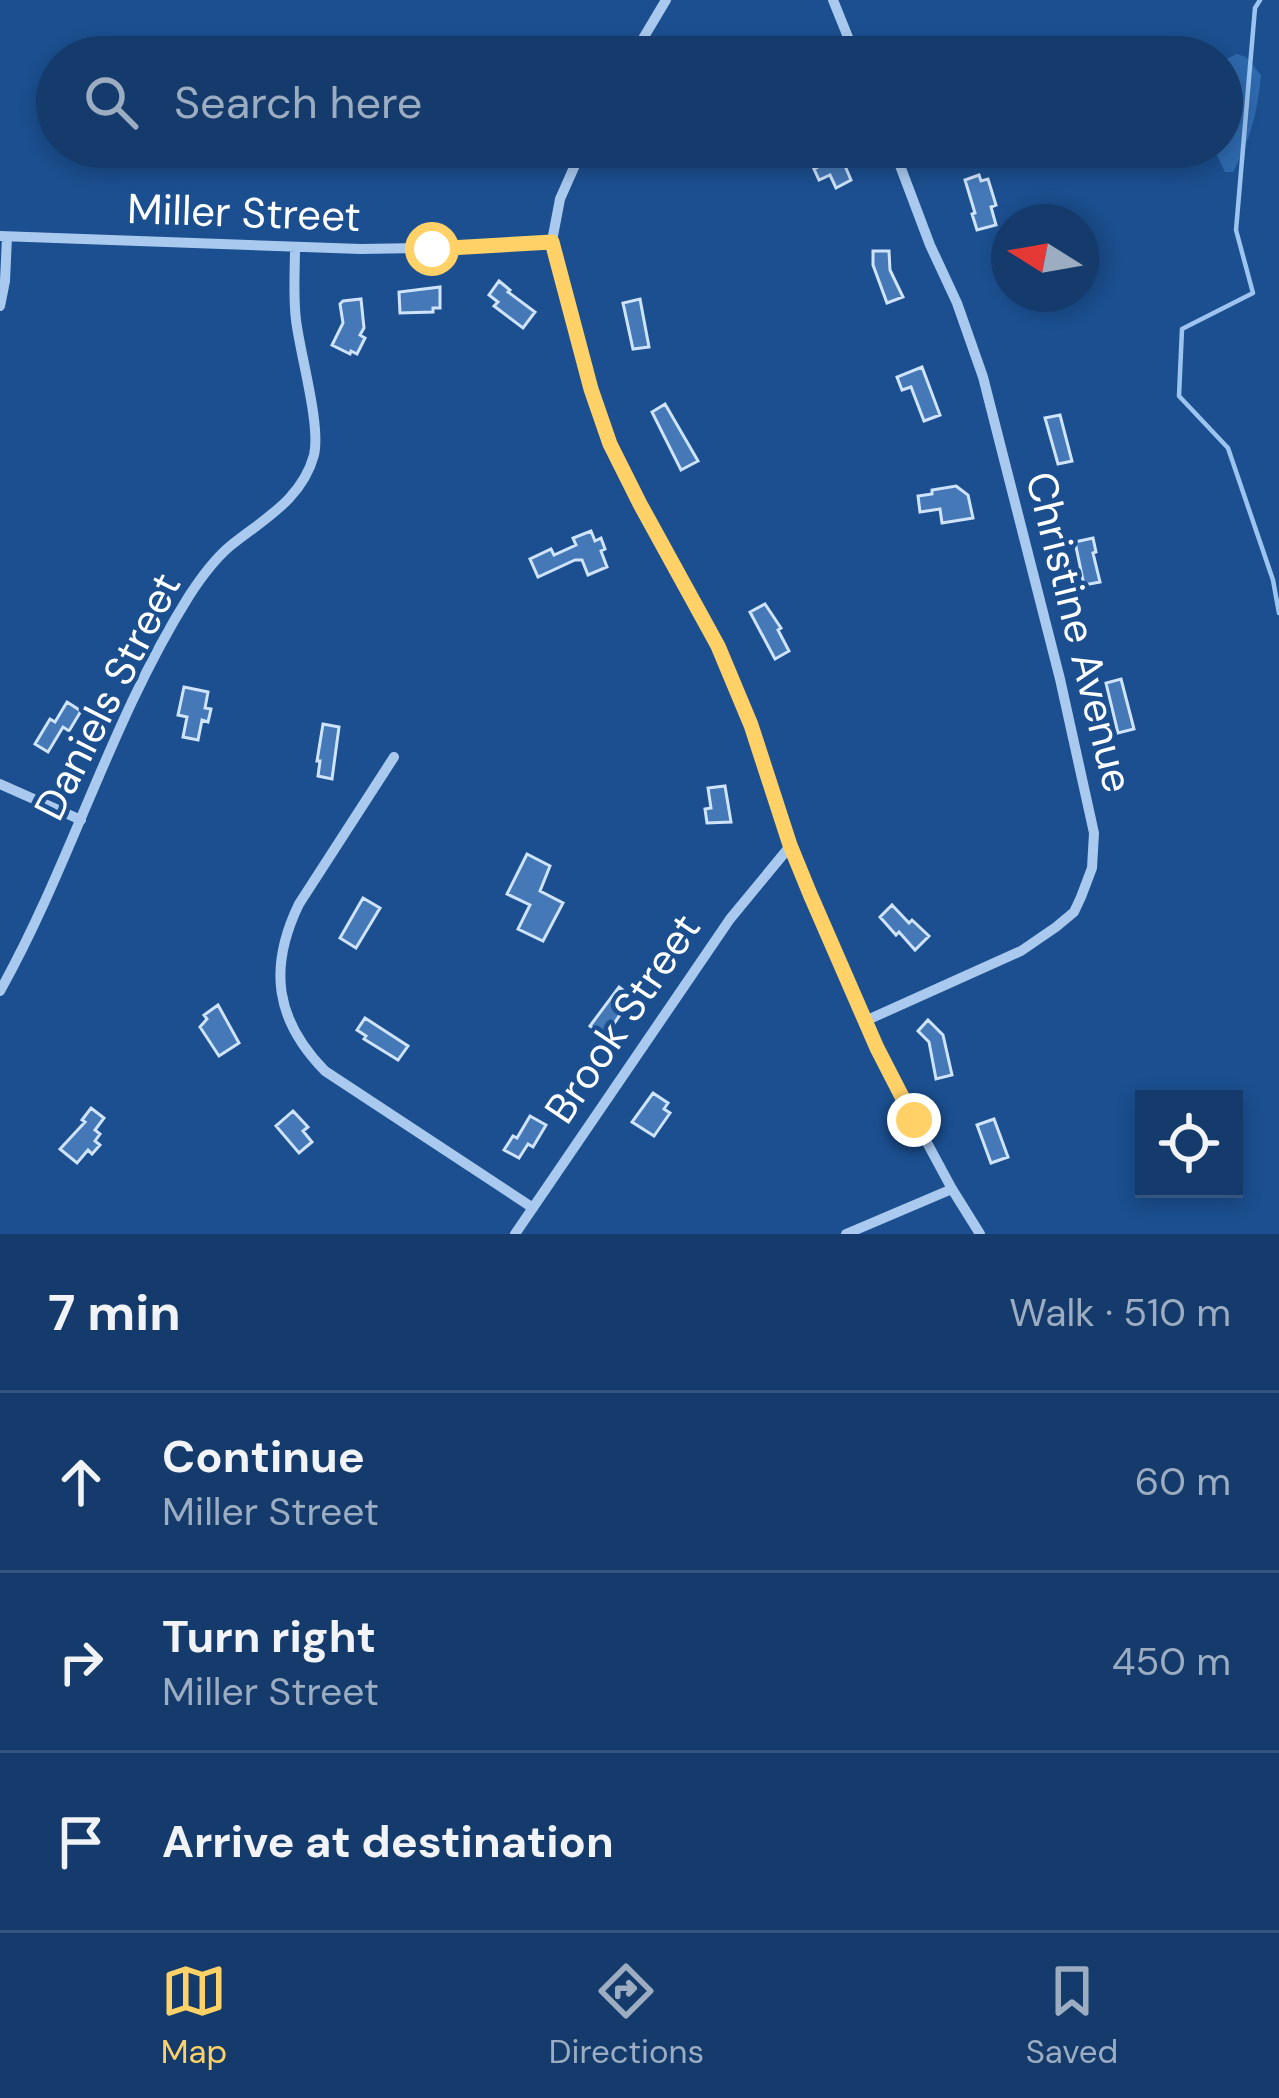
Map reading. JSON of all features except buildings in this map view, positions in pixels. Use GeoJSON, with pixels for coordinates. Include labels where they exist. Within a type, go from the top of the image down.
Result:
{"type":"FeatureCollection","features":[{"type":"Feature","properties":{"kind":"street"},"geometry":{"type":"LineString","coordinates":[[833,0],[848,36]]}},
{"type":"Feature","properties":{"kind":"street"},"geometry":{"type":"LineString","coordinates":[[642,36],[658,3]]}},
{"type":"Feature","properties":{"kind":"street"},"geometry":{"type":"LineString","coordinates":[[574,168],[560,199],[552,242],[610,444],[718,646],[751,725],[790,845],[877,1048],[980,1234]]}},
{"type":"Feature","properties":{"kind":"street","name":"Christine Avenue"},"geometry":{"type":"LineString","coordinates":[[865,1021],[1021,951],[1056,927],[1074,912],[1081,897],[1092,868],[1094,832],[982,377],[901,168]]}},
{"type":"Feature","properties":{"kind":"street"},"geometry":{"type":"LineString","coordinates":[[0,306],[5,281],[3,237]]}},
{"type":"Feature","properties":{"kind":"street","name":"Miller Street"},"geometry":{"type":"LineString","coordinates":[[3,237],[432,249],[552,242]]}},
{"type":"Feature","properties":{"kind":"street","name":"Daniels Street"},"geometry":{"type":"LineString","coordinates":[[0,991],[141,683],[189,596],[226,549],[289,499],[313,458],[316,441],[296,316],[295,247]]}},
{"type":"Feature","properties":{"kind":"street"},"geometry":{"type":"LineString","coordinates":[[394,757],[289,924],[279,978],[286,1010],[305,1050],[326,1071],[533,1208]]}},
{"type":"Feature","properties":{"kind":"street"},"geometry":{"type":"LineString","coordinates":[[0,784],[81,820]]}},
{"type":"Feature","properties":{"kind":"street","name":"Brook Street"},"geometry":{"type":"LineString","coordinates":[[515,1234],[730,920],[790,845]]}},
{"type":"Feature","properties":{"kind":"street"},"geometry":{"type":"LineString","coordinates":[[846,1234],[952,1189]]}},
{"type":"Feature","properties":{"kind":"shaded area"},"geometry":{"type":"Polygon","coordinates":[[[1243,56],[1261,75],[1243,150],[1243,56]]]}},
{"type":"Feature","properties":{"kind":"waterway"},"geometry":{"type":"LineString","coordinates":[[1243,148],[1255,8],[1260,0]]}},
{"type":"Feature","properties":{"kind":"waterway"},"geometry":{"type":"LineString","coordinates":[[1241,168],[1236,230],[1253,293],[1182,329],[1179,396],[1228,448],[1273,580],[1279,613]]}},
{"type":"Feature","properties":{"kind":"route"},"geometry":{"type":"LineString","coordinates":[[432,249],[552,242],[610,444],[718,646],[810,894],[914,1120]]}}]}
